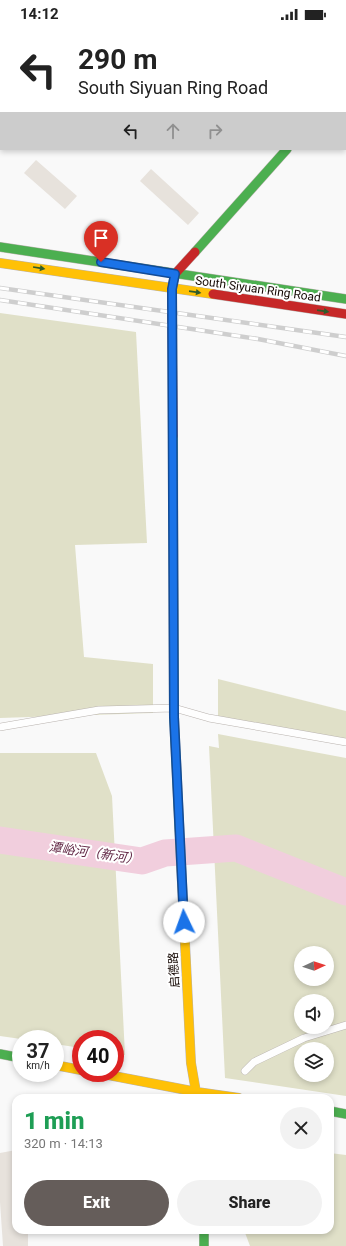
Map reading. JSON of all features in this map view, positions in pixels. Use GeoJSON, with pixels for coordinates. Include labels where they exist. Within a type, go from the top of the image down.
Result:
{"type":"FeatureCollection","features":[{"type":"Feature","properties":{"kind":"street"},"geometry":{"type":"LineString","coordinates":[[175,274],[286,150]]}},
{"type":"Feature","properties":{"kind":"street","name":"South Siyuan Ring Road"},"geometry":{"type":"LineString","coordinates":[[0,247],[346,299]]}},
{"type":"Feature","properties":{"kind":"street","name":"South Siyuan Ring Road"},"geometry":{"type":"LineString","coordinates":[[0,263],[346,314]]}},
{"type":"Feature","properties":{"kind":"street","name":"启德路"},"geometry":{"type":"LineString","coordinates":[[175,274],[172,289],[174,713],[191,1063],[197,1094]]}},
{"type":"Feature","properties":{"kind":"street"},"geometry":{"type":"LineString","coordinates":[[0,1054],[12,1056]]}},
{"type":"Feature","properties":{"kind":"street"},"geometry":{"type":"LineString","coordinates":[[124,1079],[192,1094]]}},
{"type":"Feature","properties":{"kind":"street"},"geometry":{"type":"LineString","coordinates":[[334,1112],[346,1114]]}},
{"type":"Feature","properties":{"kind":"street"},"geometry":{"type":"LineString","coordinates":[[204,1234],[204,1246]]}},
{"type":"Feature","properties":{"kind":"lane"},"geometry":{"type":"LineString","coordinates":[[0,727],[99,710],[174,713],[346,742]]}},
{"type":"Feature","properties":{"kind":"lane"},"geometry":{"type":"LineString","coordinates":[[245,1071],[254,1062],[304,1038],[346,1025]]}},
{"type":"Feature","properties":{"kind":"green space"},"geometry":{"type":"Polygon","coordinates":[[[0,313],[136,332],[147,543],[75,545],[84,657],[153,664],[153,713],[0,718],[0,313]]]}},
{"type":"Feature","properties":{"kind":"green space"},"geometry":{"type":"Polygon","coordinates":[[[218,679],[346,711],[346,743],[218,719],[218,679]]]}},
{"type":"Feature","properties":{"kind":"green space"},"geometry":{"type":"Polygon","coordinates":[[[218,734],[346,758],[346,1096],[225,1078],[209,746],[219,748],[218,734]]]}},
{"type":"Feature","properties":{"kind":"green space"},"geometry":{"type":"Polygon","coordinates":[[[0,753],[96,753],[112,796],[124,1030],[72,1030],[72,1047],[64,1045],[64,1030],[12,1030],[12,1038],[0,1036],[0,753]]]}},
{"type":"Feature","properties":{"kind":"green space"},"geometry":{"type":"Polygon","coordinates":[[[334,1154],[346,1155],[346,1246],[250,1246],[246,1234],[334,1234],[334,1154]]]}},
{"type":"Feature","properties":{"kind":"building"},"geometry":{"type":"Polygon","coordinates":[[[36,160],[77,196],[65,209],[24,173],[36,160]]]}},
{"type":"Feature","properties":{"kind":"building"},"geometry":{"type":"Polygon","coordinates":[[[151,169],[199,213],[188,225],[140,181],[151,169]]]}},
{"type":"Feature","properties":{"kind":"building"},"geometry":{"type":"Polygon","coordinates":[[[12,1151],[12,1234],[28,1234],[28,1246],[3,1246],[0,1202],[0,1153],[12,1151]]]}},
{"type":"Feature","properties":{"kind":"waterway","name":"潭峪河（新河）"},"geometry":{"type":"LineString","coordinates":[[0,840],[142,861],[165,853],[236,848],[346,892]]}},
{"type":"Feature","properties":{"kind":"railway"},"geometry":{"type":"LineString","coordinates":[[0,288],[346,337]]}},
{"type":"Feature","properties":{"kind":"railway"},"geometry":{"type":"LineString","coordinates":[[0,300],[258,339],[346,356]]}},
{"type":"Feature","properties":{"kind":"traffic: fast"},"geometry":{"type":"LineString","coordinates":[[195,252],[286,150]]}},
{"type":"Feature","properties":{"kind":"traffic: fast"},"geometry":{"type":"LineString","coordinates":[[0,247],[346,299]]}},
{"type":"Feature","properties":{"kind":"traffic: fast"},"geometry":{"type":"LineString","coordinates":[[173,436],[174,717],[180,843]]}},
{"type":"Feature","properties":{"kind":"traffic: fast"},"geometry":{"type":"LineString","coordinates":[[0,1054],[12,1056]]}},
{"type":"Feature","properties":{"kind":"traffic: fast"},"geometry":{"type":"LineString","coordinates":[[334,1112],[346,1114]]}},
{"type":"Feature","properties":{"kind":"traffic: fast"},"geometry":{"type":"LineString","coordinates":[[204,1234],[204,1246]]}},
{"type":"Feature","properties":{"kind":"traffic: slow"},"geometry":{"type":"LineString","coordinates":[[0,263],[213,294]]}},
{"type":"Feature","properties":{"kind":"traffic: slow"},"geometry":{"type":"LineString","coordinates":[[180,843],[191,1063],[196,1094]]}},
{"type":"Feature","properties":{"kind":"traffic: slow"},"geometry":{"type":"LineString","coordinates":[[64,1067],[72,1068]]}},
{"type":"Feature","properties":{"kind":"traffic: slow"},"geometry":{"type":"LineString","coordinates":[[124,1078],[211,1094]]}},
{"type":"Feature","properties":{"kind":"traffic: jam"},"geometry":{"type":"LineString","coordinates":[[173,436],[172,289],[175,274],[195,252]]}},
{"type":"Feature","properties":{"kind":"traffic: jam"},"geometry":{"type":"LineString","coordinates":[[213,294],[346,314]]}},
{"type":"Feature","properties":{"kind":"route"},"geometry":{"type":"LineString","coordinates":[[101,262],[175,274],[172,289],[174,717],[184,922]]}}]}
